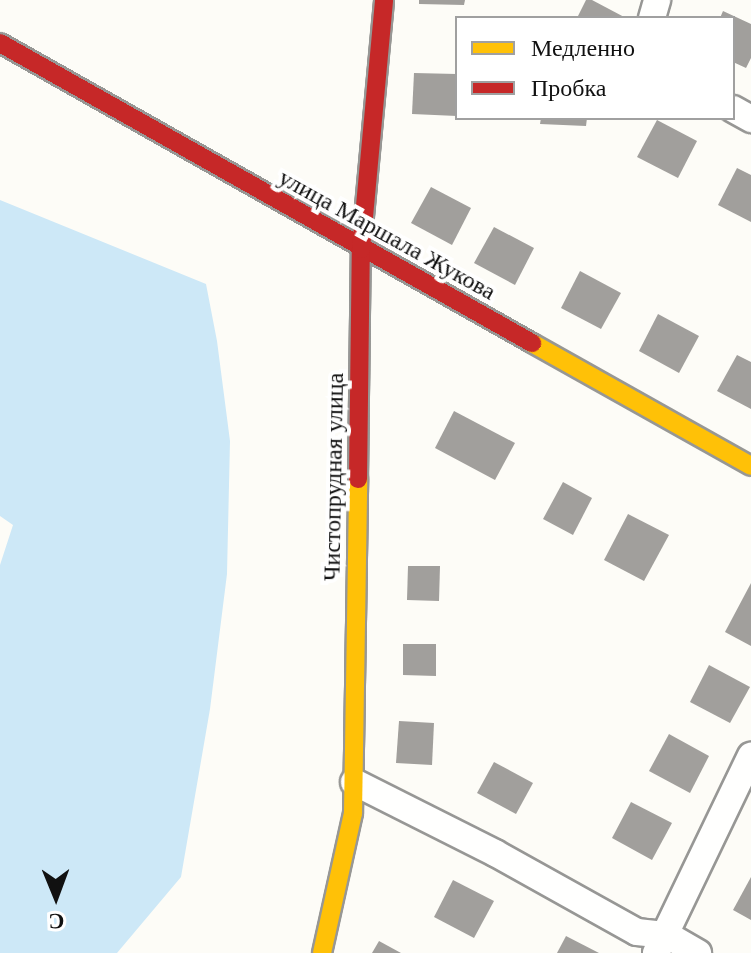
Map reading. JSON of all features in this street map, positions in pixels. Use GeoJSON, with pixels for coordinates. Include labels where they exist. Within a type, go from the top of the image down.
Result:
{"type":"FeatureCollection","features":[{"type":"Feature","properties":{"kind":"street","name":"Чистопрудная улица"},"geometry":{"type":"LineString","coordinates":[[322,953],[353,813],[361,249],[384,0]]}},
{"type":"Feature","properties":{"kind":"street","name":"улица Маршала Жукова"},"geometry":{"type":"LineString","coordinates":[[0,43],[751,466]]}},
{"type":"Feature","properties":{"kind":"street"},"geometry":{"type":"LineString","coordinates":[[661,944],[751,756]]}},
{"type":"Feature","properties":{"kind":"street"},"geometry":{"type":"LineString","coordinates":[[354,782],[495,853],[661,944],[698,953]]}},
{"type":"Feature","properties":{"kind":"water"},"geometry":{"type":"Polygon","coordinates":[[[0,200],[206,284],[217,341],[230,441],[227,574],[210,709],[181,877],[117,953],[0,953],[0,565],[13,525],[0,516],[0,200]]]}},
{"type":"Feature","properties":{"kind":"building"},"geometry":{"type":"Polygon","coordinates":[[[419,0],[465,0],[464,5],[419,4],[419,0]]]}},
{"type":"Feature","properties":{"kind":"building"},"geometry":{"type":"Polygon","coordinates":[[[586,0],[592,0],[622,16],[578,16],[586,0]]]}},
{"type":"Feature","properties":{"kind":"building"},"geometry":{"type":"Polygon","coordinates":[[[735,17],[751,24],[751,58],[746,68],[735,63],[735,17]]]}},
{"type":"Feature","properties":{"kind":"building"},"geometry":{"type":"Polygon","coordinates":[[[414,73],[455,74],[455,116],[412,114],[414,73]]]}},
{"type":"Feature","properties":{"kind":"building"},"geometry":{"type":"Polygon","coordinates":[[[541,120],[587,120],[586,126],[540,124],[541,120]]]}},
{"type":"Feature","properties":{"kind":"building"},"geometry":{"type":"Polygon","coordinates":[[[657,120],[697,141],[678,178],[637,157],[657,120]]]}},
{"type":"Feature","properties":{"kind":"building"},"geometry":{"type":"Polygon","coordinates":[[[737,168],[751,175],[751,222],[718,205],[737,168]]]}},
{"type":"Feature","properties":{"kind":"building"},"geometry":{"type":"Polygon","coordinates":[[[431,187],[471,208],[452,245],[411,223],[431,187]]]}},
{"type":"Feature","properties":{"kind":"building"},"geometry":{"type":"Polygon","coordinates":[[[494,227],[534,248],[515,285],[474,263],[494,227]]]}},
{"type":"Feature","properties":{"kind":"building"},"geometry":{"type":"Polygon","coordinates":[[[580,271],[621,293],[601,329],[561,308],[580,271]]]}},
{"type":"Feature","properties":{"kind":"building"},"geometry":{"type":"Polygon","coordinates":[[[658,314],[699,336],[679,373],[639,351],[658,314]]]}},
{"type":"Feature","properties":{"kind":"building"},"geometry":{"type":"Polygon","coordinates":[[[737,355],[751,362],[751,409],[717,391],[737,355]]]}},
{"type":"Feature","properties":{"kind":"building"},"geometry":{"type":"Polygon","coordinates":[[[454,411],[515,443],[495,480],[435,448],[454,411]]]}},
{"type":"Feature","properties":{"kind":"building"},"geometry":{"type":"Polygon","coordinates":[[[563,482],[592,498],[573,535],[543,519],[563,482]]]}},
{"type":"Feature","properties":{"kind":"building"},"geometry":{"type":"Polygon","coordinates":[[[628,514],[669,535],[644,581],[604,560],[628,514]]]}},
{"type":"Feature","properties":{"kind":"building"},"geometry":{"type":"Polygon","coordinates":[[[408,566],[440,566],[439,601],[407,600],[408,566]]]}},
{"type":"Feature","properties":{"kind":"building"},"geometry":{"type":"Polygon","coordinates":[[[751,583],[751,646],[725,632],[751,583]]]}},
{"type":"Feature","properties":{"kind":"building"},"geometry":{"type":"Polygon","coordinates":[[[403,644],[436,644],[436,676],[403,675],[403,644]]]}},
{"type":"Feature","properties":{"kind":"building"},"geometry":{"type":"Polygon","coordinates":[[[709,665],[750,687],[730,723],[690,702],[709,665]]]}},
{"type":"Feature","properties":{"kind":"building"},"geometry":{"type":"Polygon","coordinates":[[[399,721],[434,723],[432,765],[396,763],[399,721]]]}},
{"type":"Feature","properties":{"kind":"building"},"geometry":{"type":"Polygon","coordinates":[[[669,734],[709,756],[690,793],[649,771],[669,734]]]}},
{"type":"Feature","properties":{"kind":"building"},"geometry":{"type":"Polygon","coordinates":[[[494,762],[533,783],[516,814],[477,793],[494,762]]]}},
{"type":"Feature","properties":{"kind":"building"},"geometry":{"type":"Polygon","coordinates":[[[631,802],[672,823],[652,860],[612,838],[631,802]]]}},
{"type":"Feature","properties":{"kind":"building"},"geometry":{"type":"Polygon","coordinates":[[[751,877],[751,920],[733,910],[751,877]]]}},
{"type":"Feature","properties":{"kind":"building"},"geometry":{"type":"Polygon","coordinates":[[[453,880],[494,901],[474,938],[434,917],[453,880]]]}},
{"type":"Feature","properties":{"kind":"building"},"geometry":{"type":"Polygon","coordinates":[[[566,936],[599,953],[557,953],[566,936]]]}},
{"type":"Feature","properties":{"kind":"building"},"geometry":{"type":"Polygon","coordinates":[[[379,941],[401,953],[372,953],[379,941]]]}},
{"type":"Feature","properties":{"kind":"traffic: slow"},"geometry":{"type":"LineString","coordinates":[[532,343],[751,466]]}},
{"type":"Feature","properties":{"kind":"traffic: slow"},"geometry":{"type":"LineString","coordinates":[[322,953],[353,813],[358,479]]}},
{"type":"Feature","properties":{"kind":"traffic: jam"},"geometry":{"type":"LineString","coordinates":[[358,479],[361,249],[384,0]]}},
{"type":"Feature","properties":{"kind":"traffic: jam"},"geometry":{"type":"LineString","coordinates":[[0,43],[532,343]]}}]}
